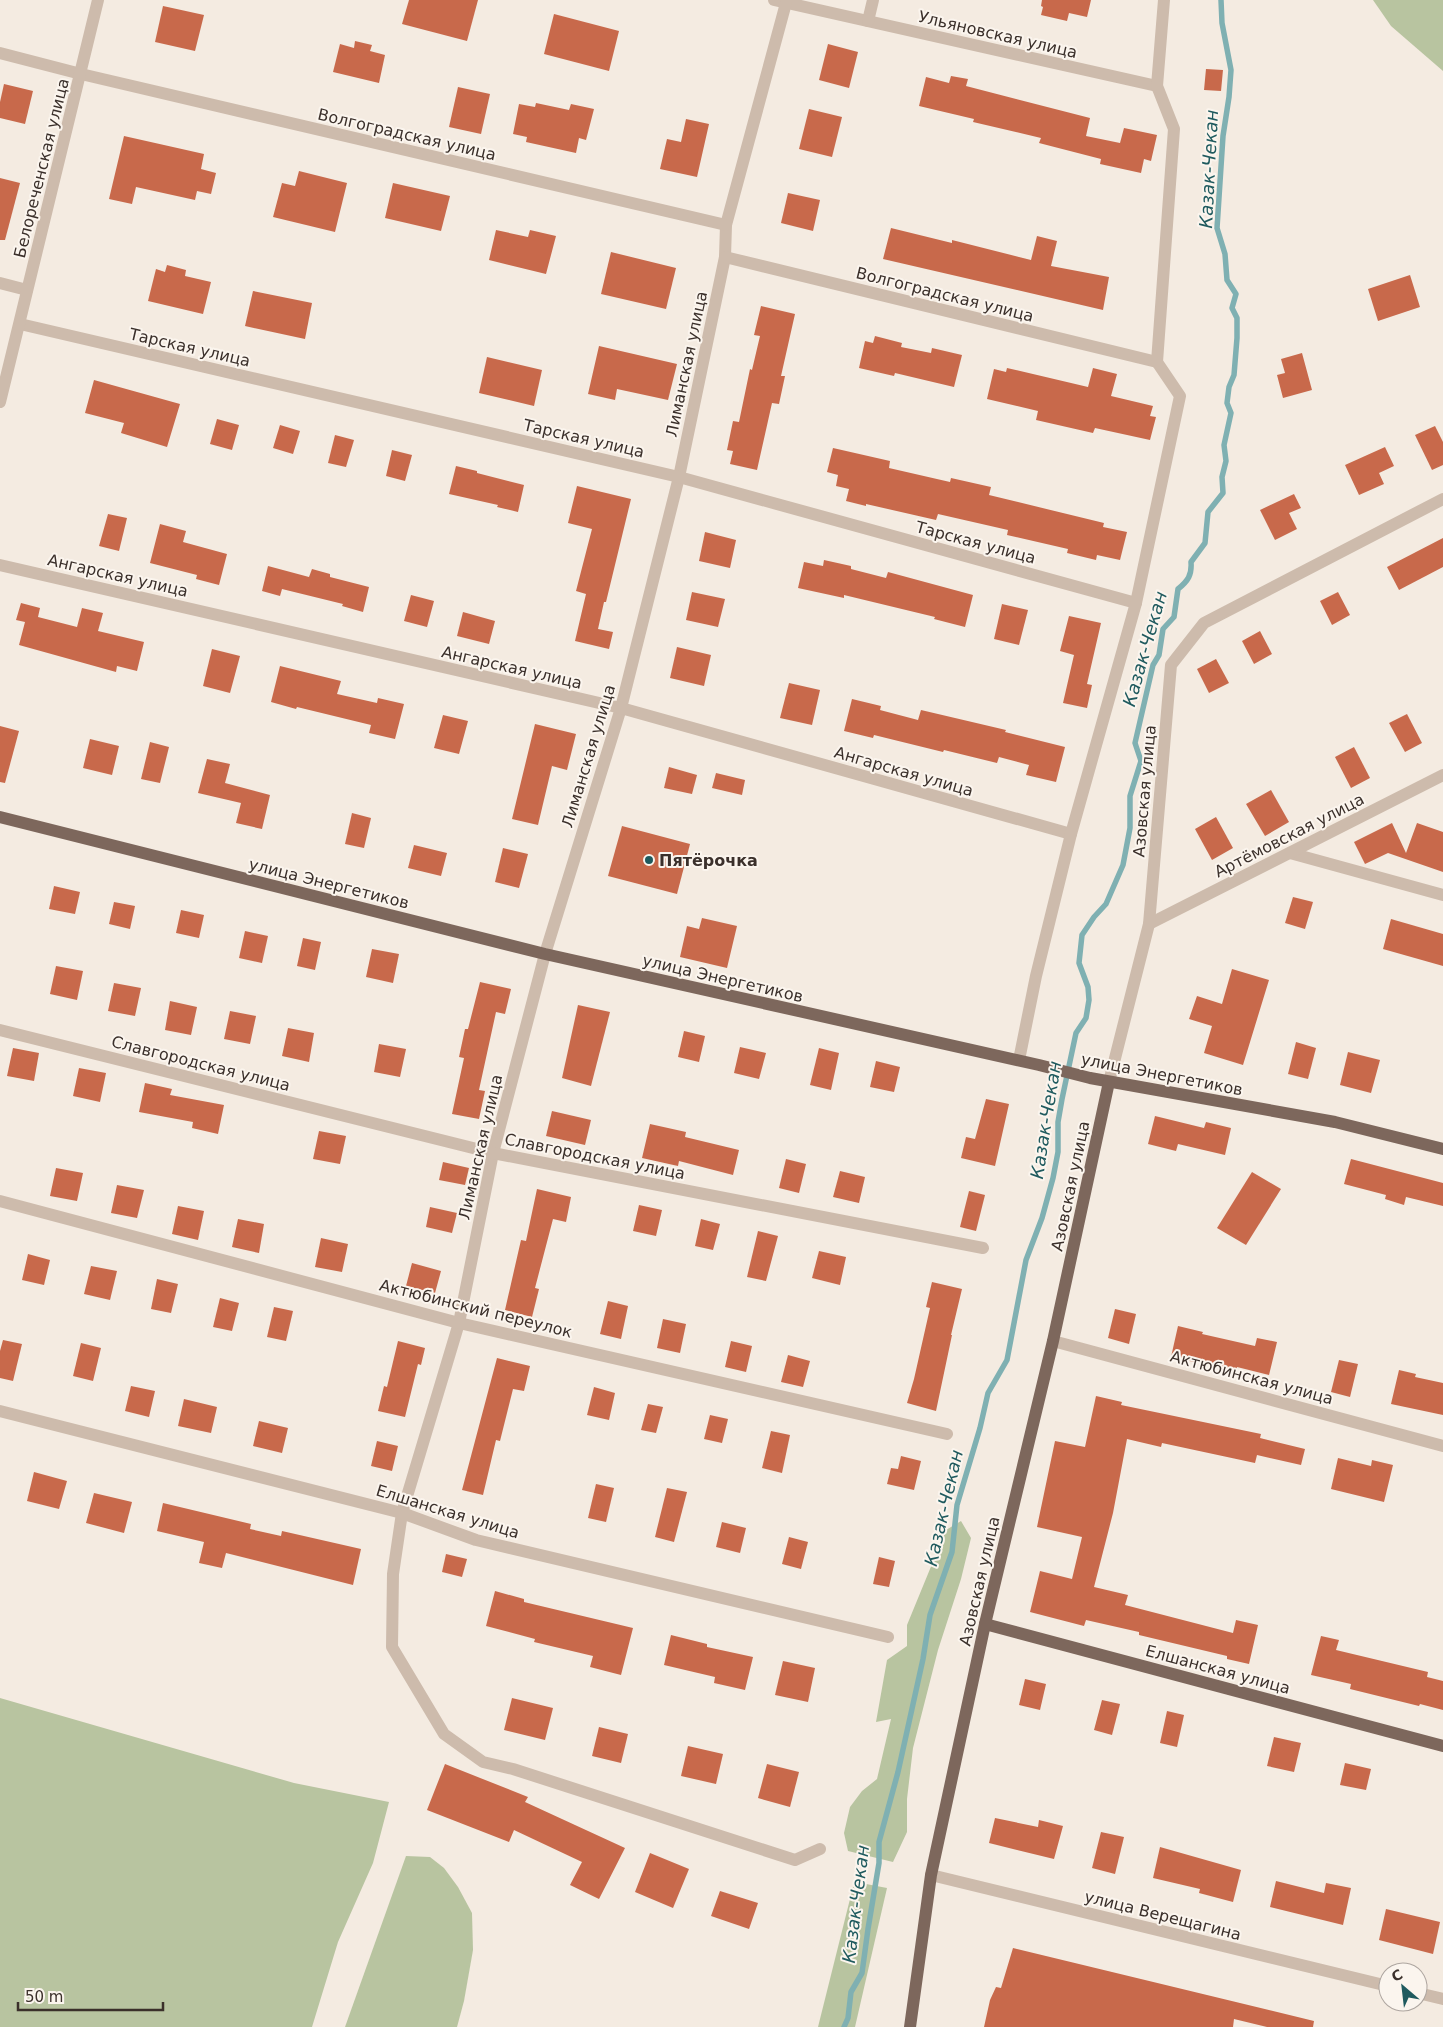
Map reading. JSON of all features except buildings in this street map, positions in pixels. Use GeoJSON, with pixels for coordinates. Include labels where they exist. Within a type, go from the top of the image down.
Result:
{"type":"FeatureCollection","features":[{"type":"Feature","properties":{"kind":"main road","name":"улица Энергетиков"},"geometry":{"type":"LineString","coordinates":[[0,817],[545,954],[1019,1060],[1090,1078],[1335,1122],[1443,1149]]}},
{"type":"Feature","properties":{"kind":"main road","name":"Азовская улица"},"geometry":{"type":"LineString","coordinates":[[910,2027],[931,1875],[985,1624],[1053,1341],[1109,1082]]}},
{"type":"Feature","properties":{"kind":"main road","name":"Елшанская улица"},"geometry":{"type":"LineString","coordinates":[[985,1624],[1443,1746]]}},
{"type":"Feature","properties":{"kind":"street","name":"Белореченская улица"},"geometry":{"type":"LineString","coordinates":[[0,402],[98,0]]}},
{"type":"Feature","properties":{"kind":"street"},"geometry":{"type":"LineString","coordinates":[[868,21],[873,0]]}},
{"type":"Feature","properties":{"kind":"street"},"geometry":{"type":"LineString","coordinates":[[1019,1060],[1036,976],[1070,834],[1136,603],[1180,396],[1157,362],[1174,129],[1157,86],[1164,0]]}},
{"type":"Feature","properties":{"kind":"street","name":"Ульяновская улица"},"geometry":{"type":"LineString","coordinates":[[780,2],[1157,86]]}},
{"type":"Feature","properties":{"kind":"street","name":"Лиманская улица"},"geometry":{"type":"LineString","coordinates":[[780,2],[726,225],[725,257],[679,477],[620,708],[545,954],[493,1153],[459,1323],[402,1513],[392,1574],[392,1647],[444,1734],[483,1762],[513,1769],[795,1860],[820,1849]]}},
{"type":"Feature","properties":{"kind":"street","name":"Волгоградская улица"},"geometry":{"type":"LineString","coordinates":[[0,53],[81,74],[726,225]]}},
{"type":"Feature","properties":{"kind":"street","name":"Волгоградская улица"},"geometry":{"type":"LineString","coordinates":[[725,257],[1157,362]]}},
{"type":"Feature","properties":{"kind":"street"},"geometry":{"type":"LineString","coordinates":[[0,283],[27,290]]}},
{"type":"Feature","properties":{"kind":"street","name":"Тарская улица"},"geometry":{"type":"LineString","coordinates":[[20,324],[679,477],[1136,603]]}},
{"type":"Feature","properties":{"kind":"street","name":"Азовская улица"},"geometry":{"type":"LineString","coordinates":[[1109,1082],[1149,924],[1171,664],[1204,622],[1443,499]]}},
{"type":"Feature","properties":{"kind":"street","name":"Ангарская улица"},"geometry":{"type":"LineString","coordinates":[[0,564],[620,708],[1070,834]]}},
{"type":"Feature","properties":{"kind":"street","name":"Артёмовская улица"},"geometry":{"type":"LineString","coordinates":[[1149,924],[1443,775]]}},
{"type":"Feature","properties":{"kind":"street"},"geometry":{"type":"LineString","coordinates":[[1290,853],[1443,895]]}},
{"type":"Feature","properties":{"kind":"street","name":"Славгородская улица"},"geometry":{"type":"LineString","coordinates":[[0,1030],[493,1153],[983,1248]]}},
{"type":"Feature","properties":{"kind":"street","name":"Актюбинский переулок"},"geometry":{"type":"LineString","coordinates":[[0,1201],[459,1323],[947,1434]]}},
{"type":"Feature","properties":{"kind":"street","name":"Актюбинская улица"},"geometry":{"type":"LineString","coordinates":[[1053,1341],[1443,1446]]}},
{"type":"Feature","properties":{"kind":"street","name":"Елшанская улица"},"geometry":{"type":"LineString","coordinates":[[0,1411],[402,1513],[476,1540],[888,1636]]}},
{"type":"Feature","properties":{"kind":"street","name":"улица Верещагина"},"geometry":{"type":"LineString","coordinates":[[931,1875],[1378,1984]]}},
{"type":"Feature","properties":{"kind":"street"},"geometry":{"type":"LineString","coordinates":[[1428,1995],[1443,1999]]}},
{"type":"Feature","properties":{"kind":"green space"},"geometry":{"type":"Polygon","coordinates":[[[1373,0],[1443,0],[1443,71],[1391,26],[1373,0]]]}},
{"type":"Feature","properties":{"kind":"green space"},"geometry":{"type":"Polygon","coordinates":[[[961,1521],[971,1538],[961,1579],[938,1650],[913,1748],[907,1799],[907,1832],[893,1862],[848,1851],[844,1833],[850,1807],[862,1791],[877,1779],[891,1719],[876,1722],[887,1660],[907,1646],[907,1625],[946,1530],[961,1521]]]}},
{"type":"Feature","properties":{"kind":"green space"},"geometry":{"type":"Polygon","coordinates":[[[0,1698],[294,1783],[389,1802],[373,1863],[338,1942],[312,2027],[0,2027],[0,1698]]]}},
{"type":"Feature","properties":{"kind":"green space"},"geometry":{"type":"Polygon","coordinates":[[[406,1856],[430,1857],[444,1868],[458,1887],[472,1913],[473,1950],[464,2001],[457,2027],[345,2027],[406,1856]]]}},
{"type":"Feature","properties":{"kind":"green space"},"geometry":{"type":"Polygon","coordinates":[[[861,1883],[887,1888],[855,2027],[818,2027],[853,1887],[861,1883]]]}},
{"type":"Feature","properties":{"kind":"waterway","name":"Казак-Чекан"},"geometry":{"type":"LineString","coordinates":[[844,2027],[848,2018],[851,1992],[862,1973],[879,1863],[879,1842],[898,1772],[923,1659],[930,1615],[952,1552],[957,1505],[980,1428],[988,1393],[1007,1360],[1026,1260],[1042,1218],[1053,1178],[1058,1152],[1058,1122],[1062,1099],[1076,1033],[1086,1018],[1089,1000],[1088,987],[1079,963],[1082,935],[1094,917],[1106,904],[1123,865],[1130,828],[1130,796],[1141,761],[1135,743],[1153,665],[1159,655],[1163,629],[1174,617],[1178,589],[1189,577],[1191,562],[1205,543],[1208,512],[1223,493],[1222,477],[1226,461],[1224,445],[1231,413],[1227,403],[1229,387],[1234,375],[1237,318],[1232,308],[1236,294],[1227,280],[1225,254],[1217,228],[1223,136],[1231,70],[1222,23],[1221,0]]}},
{"type":"Feature","properties":{"kind":"place","name":"Пятёрочка"},"geometry":{"type":"Point","coordinates":[649,860]}}]}
